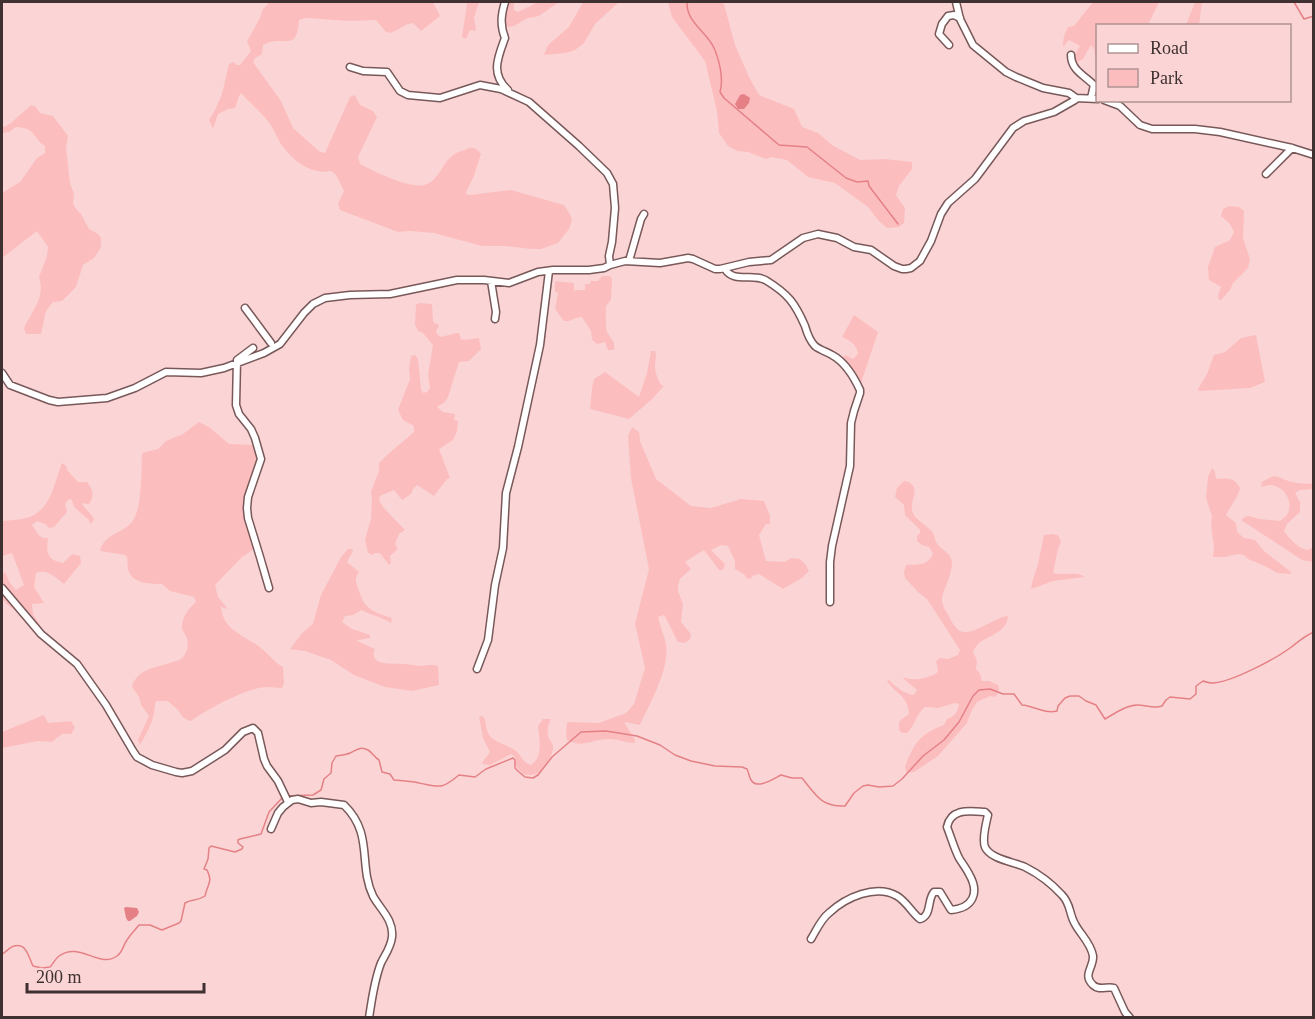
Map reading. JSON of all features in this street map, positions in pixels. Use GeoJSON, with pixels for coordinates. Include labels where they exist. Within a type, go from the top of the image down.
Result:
{"type":"FeatureCollection","features":[{"type":"Feature","properties":{"kind":"street"},"geometry":{"type":"LineString","coordinates":[[505,2],[500,21],[505,38],[498,56],[498,72],[502,85],[515,96]]}},
{"type":"Feature","properties":{"kind":"street"},"geometry":{"type":"LineString","coordinates":[[956,2],[960,19],[973,45],[1006,72],[1043,88],[1069,93],[1076,98],[1094,99],[1094,85],[1073,67],[1071,55]]}},
{"type":"Feature","properties":{"kind":"street"},"geometry":{"type":"LineString","coordinates":[[950,45],[939,33],[939,29],[948,16],[954,15],[960,19]]}},
{"type":"Feature","properties":{"kind":"street"},"geometry":{"type":"LineString","coordinates":[[350,67],[363,71],[387,72],[400,91],[408,95],[440,98],[480,85],[501,89],[529,102],[579,146],[613,184],[615,208],[610,264]]}},
{"type":"Feature","properties":{"kind":"street"},"geometry":{"type":"LineString","coordinates":[[2,373],[10,385],[49,400],[58,402],[107,398],[135,388],[166,372],[201,373],[236,364],[264,353],[280,344],[304,313],[318,300],[350,295],[390,294],[457,280],[509,283],[538,272],[589,270],[629,261],[660,262],[688,258],[715,269],[725,269],[749,262],[771,260],[803,238],[818,234],[837,238],[854,247],[871,250],[902,269],[911,267],[920,261],[948,203],[975,179],[1013,128],[1024,121],[1054,112],[1076,98]]}},
{"type":"Feature","properties":{"kind":"street"},"geometry":{"type":"LineString","coordinates":[[1109,102],[1120,106],[1140,125],[1152,129],[1195,129],[1220,132],[1292,148],[1314,156]]}},
{"type":"Feature","properties":{"kind":"street"},"geometry":{"type":"LineString","coordinates":[[1266,174],[1292,148]]}},
{"type":"Feature","properties":{"kind":"street"},"geometry":{"type":"LineString","coordinates":[[629,261],[644,214]]}},
{"type":"Feature","properties":{"kind":"street"},"geometry":{"type":"LineString","coordinates":[[725,269],[729,274],[738,277],[763,278],[789,297],[811,341],[816,347],[833,355],[844,365],[861,393],[851,423],[850,466],[832,546],[830,602]]}},
{"type":"Feature","properties":{"kind":"street"},"geometry":{"type":"LineString","coordinates":[[477,669],[488,640],[495,585],[503,548],[506,493],[540,345],[549,271]]}},
{"type":"Feature","properties":{"kind":"street"},"geometry":{"type":"LineString","coordinates":[[491,281],[495,319]]}},
{"type":"Feature","properties":{"kind":"street"},"geometry":{"type":"LineString","coordinates":[[245,308],[271,343]]}},
{"type":"Feature","properties":{"kind":"street"},"geometry":{"type":"LineString","coordinates":[[253,348],[237,360],[236,405],[239,414],[251,429],[261,459],[250,489],[247,508],[251,530],[269,588]]}},
{"type":"Feature","properties":{"kind":"street"},"geometry":{"type":"LineString","coordinates":[[2,588],[41,634],[77,664],[106,705],[137,757],[160,768],[187,772],[225,750],[243,732],[253,728],[258,732],[264,759],[286,798]]}},
{"type":"Feature","properties":{"kind":"street"},"geometry":{"type":"LineString","coordinates":[[271,829],[286,798]]}},
{"type":"Feature","properties":{"kind":"street"},"geometry":{"type":"LineString","coordinates":[[286,798],[311,803],[328,802],[344,805],[362,833],[369,886],[373,897],[384,910],[392,936],[372,990],[369,1017]]}},
{"type":"Feature","properties":{"kind":"street"},"geometry":{"type":"LineString","coordinates":[[811,939],[827,914],[851,899],[872,892],[888,892],[898,897],[920,919],[927,915],[931,896],[936,891],[940,892],[951,910],[968,906],[973,898],[973,885],[970,874],[958,857],[947,823],[950,817],[957,812],[985,812],[988,815],[985,827],[985,846],[991,855],[1026,868],[1048,881],[1063,896],[1069,905],[1073,922],[1089,944],[1093,956],[1088,973],[1090,981],[1098,988],[1114,988],[1125,1012],[1130,1017]]}},
{"type":"Feature","properties":{"kind":"green space"},"geometry":{"type":"Polygon","coordinates":[[[267,2],[433,2],[440,16],[421,31],[413,23],[390,33],[386,32],[376,20],[306,18],[299,20],[298,31],[292,40],[263,45],[262,54],[253,62],[281,101],[293,128],[320,152],[325,153],[350,97],[355,95],[360,105],[373,111],[377,117],[358,157],[360,164],[403,183],[420,185],[431,182],[453,155],[474,148],[481,154],[466,194],[511,190],[564,205],[572,220],[569,229],[558,243],[541,249],[482,246],[434,233],[398,232],[340,210],[338,204],[344,191],[336,175],[331,171],[316,171],[290,156],[267,120],[241,93],[235,108],[218,114],[213,129],[209,120],[222,94],[229,64],[234,62],[240,65],[251,51],[247,41],[263,9],[268,4],[267,2]]]}},
{"type":"Feature","properties":{"kind":"green space"},"geometry":{"type":"Polygon","coordinates":[[[465,2],[479,2],[474,18],[476,29],[475,31],[470,30],[466,39],[462,37],[467,4],[465,2]]]}},
{"type":"Feature","properties":{"kind":"green space"},"geometry":{"type":"Polygon","coordinates":[[[507,2],[514,2],[514,10],[518,12],[538,2],[559,2],[539,16],[528,18],[509,27],[505,24],[503,13],[507,2]]]}},
{"type":"Feature","properties":{"kind":"green space"},"geometry":{"type":"Polygon","coordinates":[[[583,2],[619,2],[595,24],[584,43],[575,50],[544,55],[548,45],[569,27],[583,2]]]}},
{"type":"Feature","properties":{"kind":"green space"},"geometry":{"type":"Polygon","coordinates":[[[668,2],[721,2],[724,4],[735,45],[759,95],[794,109],[802,127],[818,133],[832,145],[860,160],[884,159],[912,162],[912,169],[899,186],[896,195],[905,208],[904,223],[899,227],[887,228],[868,207],[835,183],[808,177],[787,160],[771,157],[766,159],[748,152],[737,151],[728,146],[719,133],[717,111],[705,61],[672,17],[668,2]]]}},
{"type":"Feature","properties":{"kind":"green space"},"geometry":{"type":"Polygon","coordinates":[[[1093,2],[1159,2],[1148,24],[1096,24],[1096,61],[1091,45],[1083,59],[1076,63],[1074,56],[1080,46],[1069,40],[1063,47],[1068,27],[1074,26],[1093,2]]]}},
{"type":"Feature","properties":{"kind":"green space"},"geometry":{"type":"Polygon","coordinates":[[[1195,2],[1202,2],[1199,24],[1186,24],[1195,2]]]}},
{"type":"Feature","properties":{"kind":"green space"},"geometry":{"type":"Polygon","coordinates":[[[31,105],[36,107],[40,113],[53,116],[68,136],[66,148],[70,183],[74,194],[73,203],[89,229],[101,238],[101,247],[94,258],[83,265],[76,287],[62,301],[53,302],[46,311],[41,334],[26,334],[24,328],[41,291],[39,277],[48,247],[37,231],[2,258],[2,193],[20,182],[37,158],[45,153],[45,146],[28,129],[16,127],[9,132],[2,133],[2,124],[4,127],[11,123],[31,105]]]}},
{"type":"Feature","properties":{"kind":"green space"},"geometry":{"type":"Polygon","coordinates":[[[1229,206],[1239,207],[1244,211],[1243,238],[1250,259],[1248,268],[1219,300],[1221,287],[1209,280],[1208,267],[1215,247],[1230,240],[1234,232],[1230,224],[1221,216],[1223,209],[1229,206]]]}},
{"type":"Feature","properties":{"kind":"green space"},"geometry":{"type":"Polygon","coordinates":[[[602,276],[610,276],[612,279],[611,300],[606,306],[606,323],[614,350],[608,350],[605,342],[597,344],[592,340],[591,331],[582,317],[564,321],[555,309],[558,293],[561,293],[555,292],[555,281],[574,283],[574,294],[575,290],[585,290],[585,284],[598,281],[602,276]]]}},
{"type":"Feature","properties":{"kind":"green space"},"geometry":{"type":"Polygon","coordinates":[[[419,303],[432,304],[433,320],[439,326],[436,331],[441,337],[459,333],[461,339],[465,340],[479,338],[481,349],[469,361],[459,362],[448,397],[437,407],[443,412],[455,414],[454,420],[458,421],[453,440],[439,449],[450,478],[434,496],[417,485],[411,494],[402,500],[394,490],[380,496],[379,501],[384,508],[405,530],[399,534],[395,544],[398,549],[390,556],[389,565],[380,553],[373,555],[368,553],[365,539],[371,519],[371,492],[379,471],[379,463],[414,432],[414,426],[403,420],[398,410],[410,379],[411,356],[415,355],[418,359],[423,393],[430,388],[428,374],[433,345],[423,333],[418,331],[415,324],[416,305],[419,303]]]}},
{"type":"Feature","properties":{"kind":"green space"},"geometry":{"type":"Polygon","coordinates":[[[854,315],[878,332],[861,383],[843,357],[846,355],[853,359],[858,354],[853,344],[842,337],[854,315]]]}},
{"type":"Feature","properties":{"kind":"green space"},"geometry":{"type":"Polygon","coordinates":[[[1256,335],[1265,382],[1250,388],[1199,391],[1214,355],[1225,352],[1241,338],[1256,335]]]}},
{"type":"Feature","properties":{"kind":"green space"},"geometry":{"type":"Polygon","coordinates":[[[651,351],[655,351],[656,374],[661,385],[664,386],[652,399],[629,419],[590,409],[594,379],[605,372],[639,397],[651,351]]]}},
{"type":"Feature","properties":{"kind":"green space"},"geometry":{"type":"Polygon","coordinates":[[[199,422],[209,427],[229,444],[258,443],[263,459],[251,490],[249,509],[258,546],[242,557],[215,585],[218,597],[228,609],[221,607],[225,620],[236,632],[283,667],[284,683],[282,688],[262,687],[243,693],[215,706],[191,721],[183,717],[168,701],[157,701],[150,725],[140,745],[138,740],[149,716],[132,687],[134,681],[142,673],[152,668],[182,658],[187,651],[188,643],[182,629],[183,619],[196,602],[194,597],[170,591],[162,584],[135,579],[129,572],[125,555],[100,551],[105,541],[127,527],[135,517],[141,490],[142,453],[158,449],[166,441],[183,434],[199,422]]]}},
{"type":"Feature","properties":{"kind":"green space"},"geometry":{"type":"Polygon","coordinates":[[[632,427],[639,432],[640,441],[656,479],[691,506],[711,508],[741,499],[764,501],[770,516],[770,524],[766,524],[759,535],[766,561],[785,562],[791,558],[800,559],[809,571],[783,589],[759,574],[752,576],[751,579],[746,578],[735,569],[735,561],[728,546],[721,545],[711,550],[725,564],[723,570],[719,570],[704,550],[685,562],[691,569],[680,579],[678,591],[683,604],[681,622],[691,634],[690,639],[685,643],[678,642],[665,616],[658,617],[666,644],[665,664],[658,686],[640,725],[624,722],[635,743],[604,739],[578,744],[567,740],[567,723],[599,723],[626,713],[634,704],[645,668],[635,624],[649,569],[631,478],[628,436],[632,427]]]}},
{"type":"Feature","properties":{"kind":"green space"},"geometry":{"type":"Polygon","coordinates":[[[62,463],[78,482],[87,482],[91,488],[92,496],[89,504],[82,503],[94,520],[90,524],[89,520],[74,507],[72,500],[69,499],[65,504],[67,512],[54,527],[49,528],[37,521],[32,525],[40,536],[48,538],[49,555],[54,560],[63,563],[72,554],[80,556],[81,563],[64,584],[48,573],[36,573],[34,587],[44,603],[32,604],[33,614],[40,625],[36,630],[2,598],[2,574],[5,572],[16,590],[24,585],[12,553],[2,556],[2,521],[26,518],[41,510],[50,496],[62,463]]]}},
{"type":"Feature","properties":{"kind":"green space"},"geometry":{"type":"Polygon","coordinates":[[[1212,468],[1216,479],[1230,479],[1240,488],[1226,515],[1236,523],[1237,532],[1244,538],[1255,540],[1264,551],[1291,574],[1277,573],[1244,555],[1213,557],[1212,516],[1206,498],[1208,477],[1212,468]]]}},
{"type":"Feature","properties":{"kind":"green space"},"geometry":{"type":"Polygon","coordinates":[[[1273,476],[1295,483],[1313,484],[1313,489],[1300,490],[1295,493],[1300,502],[1300,512],[1287,524],[1284,531],[1301,548],[1308,550],[1313,547],[1313,562],[1302,560],[1241,520],[1249,516],[1280,521],[1287,515],[1290,506],[1283,490],[1271,485],[1261,487],[1262,482],[1273,476]]]}},
{"type":"Feature","properties":{"kind":"green space"},"geometry":{"type":"Polygon","coordinates":[[[904,481],[914,487],[913,513],[933,533],[938,544],[952,560],[951,573],[942,599],[944,608],[955,626],[965,632],[1008,616],[1005,626],[979,643],[973,651],[977,661],[976,669],[982,681],[998,685],[997,694],[995,697],[990,696],[977,702],[967,723],[938,756],[914,772],[907,773],[905,767],[919,740],[944,725],[947,719],[955,714],[959,704],[938,708],[925,707],[910,730],[902,733],[899,730],[899,723],[909,714],[908,708],[904,699],[887,681],[889,680],[906,693],[913,695],[917,690],[903,677],[920,679],[937,673],[936,661],[940,658],[948,659],[958,655],[960,650],[927,599],[905,578],[906,565],[925,562],[933,554],[929,547],[917,541],[920,530],[905,515],[904,505],[895,497],[897,488],[904,481]]]}},
{"type":"Feature","properties":{"kind":"green space"},"geometry":{"type":"Polygon","coordinates":[[[1044,535],[1058,535],[1061,542],[1053,573],[1077,574],[1085,577],[1053,581],[1031,589],[1044,535]]]}},
{"type":"Feature","properties":{"kind":"green space"},"geometry":{"type":"Polygon","coordinates":[[[348,549],[353,551],[347,562],[359,572],[356,583],[364,602],[375,612],[392,618],[391,623],[361,610],[353,615],[345,616],[342,622],[352,629],[370,635],[370,638],[357,641],[375,649],[375,659],[378,661],[388,664],[438,666],[439,685],[412,691],[385,687],[354,675],[331,660],[305,651],[290,649],[302,633],[313,624],[321,595],[341,557],[348,549]]]}},
{"type":"Feature","properties":{"kind":"green space"},"geometry":{"type":"Polygon","coordinates":[[[44,715],[48,723],[71,721],[75,728],[71,734],[62,734],[52,742],[38,741],[2,748],[2,732],[44,715]]]}},
{"type":"Feature","properties":{"kind":"green space"},"geometry":{"type":"Polygon","coordinates":[[[479,716],[485,719],[488,732],[493,739],[516,751],[531,765],[539,752],[538,726],[543,719],[551,719],[548,733],[553,750],[546,764],[538,773],[530,775],[523,774],[516,766],[515,757],[511,754],[490,765],[483,764],[490,752],[483,738],[479,716]]]}},
{"type":"Feature","properties":{"kind":"shaded area"},"geometry":{"type":"Polygon","coordinates":[[[744,94],[750,98],[749,103],[744,109],[738,109],[735,104],[740,95],[744,94]]]}},
{"type":"Feature","properties":{"kind":"shaded area"},"geometry":{"type":"Polygon","coordinates":[[[124,908],[137,908],[139,912],[130,921],[126,918],[124,908]]]}},
{"type":"Feature","properties":{"kind":"waterway"},"geometry":{"type":"LineString","coordinates":[[687,2],[690,15],[715,51],[721,75],[720,92],[724,98],[779,145],[807,147],[846,178],[857,182],[868,181],[869,186],[898,224]]}},
{"type":"Feature","properties":{"kind":"waterway"},"geometry":{"type":"LineString","coordinates":[[1294,2],[1304,19],[1314,16]]}},
{"type":"Feature","properties":{"kind":"waterway"},"geometry":{"type":"LineString","coordinates":[[286,796],[313,795],[321,790],[324,779],[331,773],[332,763],[336,756],[361,748],[371,752],[379,760],[382,772],[390,774],[394,780],[440,786],[459,775],[475,777],[486,769],[513,758],[515,768],[525,777],[533,778],[552,757],[581,732],[606,731],[637,736],[691,761],[715,766],[742,767],[747,769],[751,780],[757,784],[765,783],[781,775],[802,778],[820,799],[837,806],[845,806],[854,793],[863,786],[893,786],[902,779],[923,756],[944,740],[959,722],[973,696],[979,690],[990,689],[1003,694],[1014,694],[1022,705],[1048,711],[1057,711],[1065,698],[1079,696],[1096,705],[1105,719],[1133,705],[1159,707],[1170,697],[1190,699],[1196,694],[1196,686],[1203,681],[1220,682],[1241,675],[1274,658],[1314,632]]}},
{"type":"Feature","properties":{"kind":"waterway"},"geometry":{"type":"LineString","coordinates":[[2,954],[12,947],[22,946],[33,966],[42,968],[50,967],[58,957],[67,952],[110,959],[119,954],[139,925],[150,925],[162,930],[179,923],[185,903],[205,896],[210,880],[207,870],[204,869],[209,848],[211,846],[235,852],[242,849],[238,840],[261,834],[269,812],[282,798]]}}]}
